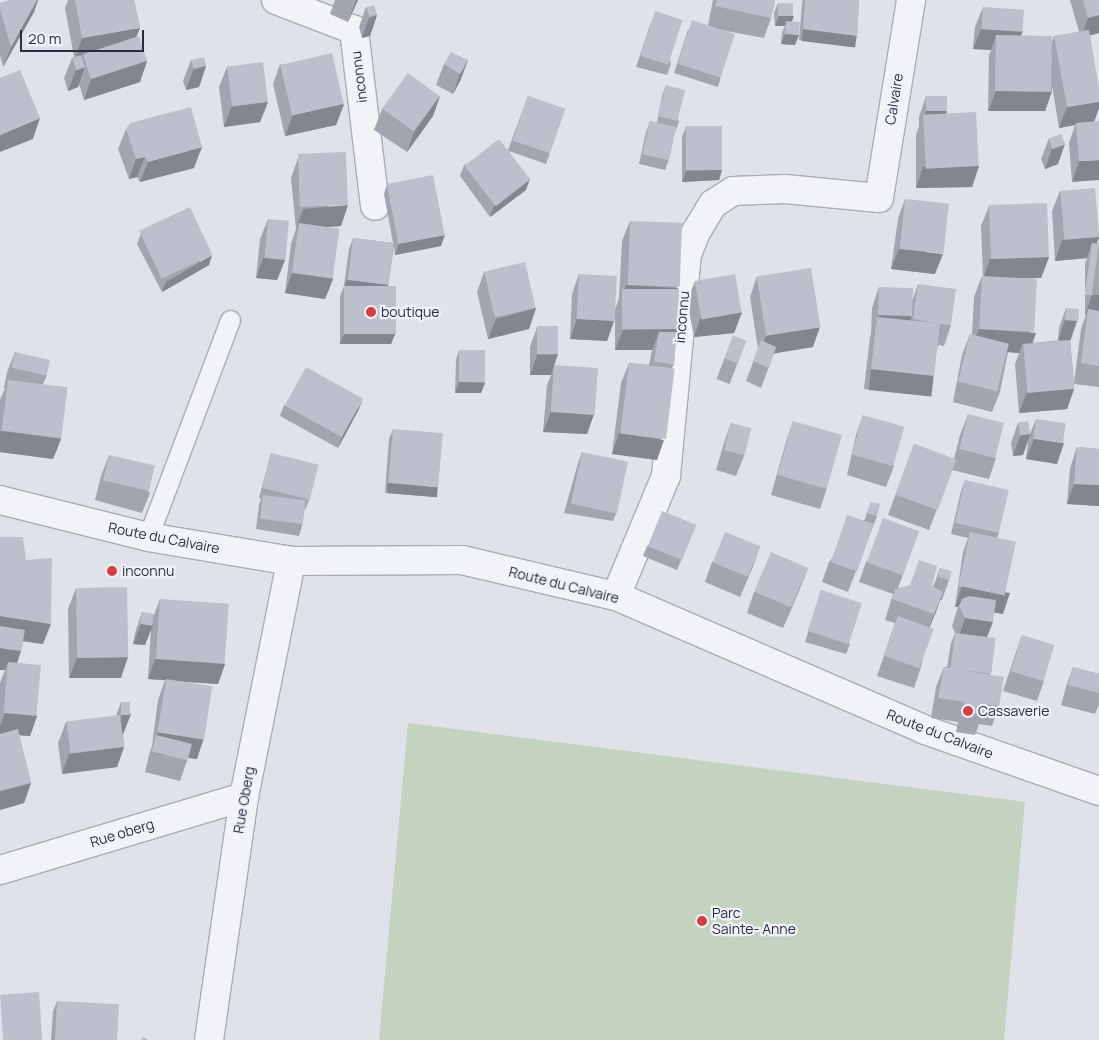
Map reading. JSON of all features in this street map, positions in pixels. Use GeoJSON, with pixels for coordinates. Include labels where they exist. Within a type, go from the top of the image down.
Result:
{"type":"FeatureCollection","features":[{"type":"Feature","properties":{"kind":"street","name":"inconnu"},"geometry":{"type":"LineString","coordinates":[[276,0],[354,30],[375,206]]}},
{"type":"Feature","properties":{"kind":"street","name":"Calvaire"},"geometry":{"type":"LineString","coordinates":[[879,198],[911,0]]}},
{"type":"Feature","properties":{"kind":"street","name":"inconnu"},"geometry":{"type":"LineString","coordinates":[[616,596],[666,476],[687,255],[696,232],[713,204],[733,191],[776,189],[879,198]]}},
{"type":"Feature","properties":{"kind":"street","name":"Route du Calvaire"},"geometry":{"type":"LineString","coordinates":[[0,500],[148,537],[291,561],[462,560],[616,596],[925,730],[1099,791]]}},
{"type":"Feature","properties":{"kind":"street","name":"Rue Oberg"},"geometry":{"type":"LineString","coordinates":[[209,1040],[244,797],[291,561]]}},
{"type":"Feature","properties":{"kind":"street","name":"Rue oberg"},"geometry":{"type":"LineString","coordinates":[[0,870],[244,797]]}},
{"type":"Feature","properties":{"kind":"lane"},"geometry":{"type":"LineString","coordinates":[[148,537],[230,320]]}},
{"type":"Feature","properties":{"kind":"green space","name":"Parc Sainte- Anne"},"geometry":{"type":"Polygon","coordinates":[[[408,723],[1025,802],[1004,1040],[379,1040],[408,723]]]}},
{"type":"Feature","properties":{"kind":"building"},"geometry":{"type":"Polygon","coordinates":[[[11,0],[37,0],[11,47],[0,3],[11,0]]]}},
{"type":"Feature","properties":{"kind":"building"},"geometry":{"type":"Polygon","coordinates":[[[75,0],[134,0],[140,28],[82,38],[75,0]]]}},
{"type":"Feature","properties":{"kind":"building"},"geometry":{"type":"Polygon","coordinates":[[[717,0],[775,0],[771,18],[715,6],[717,0]]]}},
{"type":"Feature","properties":{"kind":"building"},"geometry":{"type":"Polygon","coordinates":[[[805,0],[859,0],[857,36],[803,29],[805,0]]]}},
{"type":"Feature","properties":{"kind":"building"},"geometry":{"type":"Polygon","coordinates":[[[1083,0],[1099,0],[1099,15],[1088,18],[1083,0]]]}},
{"type":"Feature","properties":{"kind":"building"},"geometry":{"type":"Polygon","coordinates":[[[778,3],[793,3],[793,16],[778,16],[778,3]]]}},
{"type":"Feature","properties":{"kind":"building"},"geometry":{"type":"Polygon","coordinates":[[[374,5],[377,15],[369,17],[366,7],[374,5]]]}},
{"type":"Feature","properties":{"kind":"building"},"geometry":{"type":"Polygon","coordinates":[[[983,7],[1024,10],[1022,32],[981,29],[983,7]]]}},
{"type":"Feature","properties":{"kind":"building"},"geometry":{"type":"Polygon","coordinates":[[[655,11],[683,20],[668,65],[640,56],[655,11]]]}},
{"type":"Feature","properties":{"kind":"building"},"geometry":{"type":"Polygon","coordinates":[[[692,20],[735,34],[721,78],[678,64],[692,20]]]}},
{"type":"Feature","properties":{"kind":"building"},"geometry":{"type":"Polygon","coordinates":[[[786,21],[800,22],[799,35],[785,34],[786,21]]]}},
{"type":"Feature","properties":{"kind":"building"},"geometry":{"type":"Polygon","coordinates":[[[1089,30],[1099,88],[1099,102],[1067,107],[1054,36],[1089,30]]]}},
{"type":"Feature","properties":{"kind":"building"},"geometry":{"type":"Polygon","coordinates":[[[996,35],[1052,36],[1051,92],[995,91],[996,35]]]}},
{"type":"Feature","properties":{"kind":"building"},"geometry":{"type":"Polygon","coordinates":[[[139,36],[147,61],[91,79],[83,54],[139,36]]]}},
{"type":"Feature","properties":{"kind":"building"},"geometry":{"type":"Polygon","coordinates":[[[451,52],[468,60],[460,74],[444,64],[451,52]]]}},
{"type":"Feature","properties":{"kind":"building"},"geometry":{"type":"Polygon","coordinates":[[[332,53],[344,104],[292,116],[280,65],[332,53]]]}},
{"type":"Feature","properties":{"kind":"building"},"geometry":{"type":"Polygon","coordinates":[[[81,55],[85,67],[76,70],[72,58],[81,55]]]}},
{"type":"Feature","properties":{"kind":"building"},"geometry":{"type":"Polygon","coordinates":[[[204,57],[206,66],[193,69],[191,60],[204,57]]]}},
{"type":"Feature","properties":{"kind":"building"},"geometry":{"type":"Polygon","coordinates":[[[263,62],[268,102],[232,106],[227,66],[263,62]]]}},
{"type":"Feature","properties":{"kind":"building"},"geometry":{"type":"Polygon","coordinates":[[[20,70],[40,118],[0,135],[0,78],[20,70]]]}},
{"type":"Feature","properties":{"kind":"building"},"geometry":{"type":"Polygon","coordinates":[[[408,73],[440,96],[414,132],[382,109],[408,73]]]}},
{"type":"Feature","properties":{"kind":"building"},"geometry":{"type":"Polygon","coordinates":[[[666,85],[685,90],[677,121],[658,116],[666,85]]]}},
{"type":"Feature","properties":{"kind":"building"},"geometry":{"type":"Polygon","coordinates":[[[528,96],[565,109],[550,153],[513,140],[528,96]]]}},
{"type":"Feature","properties":{"kind":"building"},"geometry":{"type":"Polygon","coordinates":[[[926,96],[947,96],[947,111],[926,111],[926,96]]]}},
{"type":"Feature","properties":{"kind":"building"},"geometry":{"type":"Polygon","coordinates":[[[191,107],[202,147],[148,162],[145,157],[136,159],[126,129],[130,123],[191,107]]]}},
{"type":"Feature","properties":{"kind":"building"},"geometry":{"type":"Polygon","coordinates":[[[976,112],[979,166],[926,169],[923,115],[976,112]]]}},
{"type":"Feature","properties":{"kind":"building"},"geometry":{"type":"Polygon","coordinates":[[[650,121],[676,127],[669,160],[642,154],[650,121]]]}},
{"type":"Feature","properties":{"kind":"building"},"geometry":{"type":"Polygon","coordinates":[[[1099,121],[1099,160],[1079,161],[1076,123],[1099,121]]]}},
{"type":"Feature","properties":{"kind":"building"},"geometry":{"type":"Polygon","coordinates":[[[686,126],[722,126],[722,170],[686,170],[686,126]]]}},
{"type":"Feature","properties":{"kind":"building"},"geometry":{"type":"Polygon","coordinates":[[[1061,134],[1065,144],[1053,149],[1049,139],[1061,134]]]}},
{"type":"Feature","properties":{"kind":"building"},"geometry":{"type":"Polygon","coordinates":[[[499,139],[530,179],[496,206],[464,166],[499,139]]]}},
{"type":"Feature","properties":{"kind":"building"},"geometry":{"type":"Polygon","coordinates":[[[346,152],[348,205],[300,207],[298,154],[346,152]]]}},
{"type":"Feature","properties":{"kind":"building"},"geometry":{"type":"Polygon","coordinates":[[[433,175],[445,235],[399,244],[387,184],[433,175]]]}},
{"type":"Feature","properties":{"kind":"building"},"geometry":{"type":"Polygon","coordinates":[[[1095,188],[1099,237],[1064,240],[1060,191],[1095,188]]]}},
{"type":"Feature","properties":{"kind":"building"},"geometry":{"type":"Polygon","coordinates":[[[905,199],[949,204],[944,253],[900,249],[905,199]]]}},
{"type":"Feature","properties":{"kind":"building"},"geometry":{"type":"Polygon","coordinates":[[[1047,203],[1049,257],[991,259],[989,205],[1047,203]]]}},
{"type":"Feature","properties":{"kind":"building"},"geometry":{"type":"Polygon","coordinates":[[[190,207],[212,255],[162,279],[139,231],[190,207]]]}},
{"type":"Feature","properties":{"kind":"building"},"geometry":{"type":"Polygon","coordinates":[[[268,219],[289,221],[286,260],[265,258],[268,219]]]}},
{"type":"Feature","properties":{"kind":"building"},"geometry":{"type":"Polygon","coordinates":[[[630,221],[682,223],[680,287],[628,285],[630,221]]]}},
{"type":"Feature","properties":{"kind":"building"},"geometry":{"type":"Polygon","coordinates":[[[299,223],[340,229],[333,278],[292,273],[299,223]]]}},
{"type":"Feature","properties":{"kind":"building"},"geometry":{"type":"Polygon","coordinates":[[[353,238],[394,243],[389,285],[348,280],[353,238]]]}},
{"type":"Feature","properties":{"kind":"building"},"geometry":{"type":"Polygon","coordinates":[[[1092,243],[1099,244],[1092,295],[1085,294],[1092,243]]]}},
{"type":"Feature","properties":{"kind":"building"},"geometry":{"type":"Polygon","coordinates":[[[525,262],[536,308],[495,317],[484,271],[525,262]]]}},
{"type":"Feature","properties":{"kind":"building"},"geometry":{"type":"Polygon","coordinates":[[[811,268],[820,327],[766,336],[757,277],[811,268]]]}},
{"type":"Feature","properties":{"kind":"building"},"geometry":{"type":"Polygon","coordinates":[[[579,274],[617,276],[615,321],[577,319],[579,274]]]}},
{"type":"Feature","properties":{"kind":"building"},"geometry":{"type":"Polygon","coordinates":[[[735,274],[742,312],[701,320],[695,281],[735,274]]]}},
{"type":"Feature","properties":{"kind":"building"},"geometry":{"type":"Polygon","coordinates":[[[982,276],[1037,279],[1034,332],[979,329],[982,276]]]}},
{"type":"Feature","properties":{"kind":"building"},"geometry":{"type":"Polygon","coordinates":[[[918,284],[956,289],[951,325],[940,324],[934,376],[871,369],[877,317],[936,323],[913,319],[918,284]]]}},
{"type":"Feature","properties":{"kind":"building"},"geometry":{"type":"Polygon","coordinates":[[[344,286],[396,286],[396,334],[344,334],[344,286]]]}},
{"type":"Feature","properties":{"kind":"building"},"geometry":{"type":"Polygon","coordinates":[[[879,287],[913,288],[912,316],[878,315],[879,287]]]}},
{"type":"Feature","properties":{"kind":"building"},"geometry":{"type":"Polygon","coordinates":[[[622,289],[679,289],[679,329],[622,329],[622,289]]]}},
{"type":"Feature","properties":{"kind":"building"},"geometry":{"type":"Polygon","coordinates":[[[1066,308],[1079,309],[1078,321],[1065,320],[1066,308]]]}},
{"type":"Feature","properties":{"kind":"building"},"geometry":{"type":"Polygon","coordinates":[[[1088,309],[1099,311],[1099,366],[1081,363],[1088,309]]]}},
{"type":"Feature","properties":{"kind":"building"},"geometry":{"type":"Polygon","coordinates":[[[537,326],[558,326],[558,354],[537,354],[537,326]]]}},
{"type":"Feature","properties":{"kind":"building"},"geometry":{"type":"Polygon","coordinates":[[[659,332],[676,332],[674,365],[654,361],[659,332]]]}},
{"type":"Feature","properties":{"kind":"building"},"geometry":{"type":"Polygon","coordinates":[[[970,334],[1009,344],[997,391],[958,382],[970,334]]]}},
{"type":"Feature","properties":{"kind":"building"},"geometry":{"type":"Polygon","coordinates":[[[733,336],[746,341],[737,363],[724,358],[733,336]]]}},
{"type":"Feature","properties":{"kind":"building"},"geometry":{"type":"Polygon","coordinates":[[[761,340],[776,347],[769,368],[753,361],[761,340]]]}},
{"type":"Feature","properties":{"kind":"building"},"geometry":{"type":"Polygon","coordinates":[[[1070,340],[1074,389],[1027,393],[1023,344],[1070,340]]]}},
{"type":"Feature","properties":{"kind":"building"},"geometry":{"type":"Polygon","coordinates":[[[459,350],[485,350],[485,382],[459,382],[459,350]]]}},
{"type":"Feature","properties":{"kind":"building"},"geometry":{"type":"Polygon","coordinates":[[[15,352],[50,360],[46,376],[11,368],[15,352]]]}},
{"type":"Feature","properties":{"kind":"building"},"geometry":{"type":"Polygon","coordinates":[[[629,363],[675,369],[666,439],[620,433],[629,363]]]}},
{"type":"Feature","properties":{"kind":"building"},"geometry":{"type":"Polygon","coordinates":[[[554,365],[598,368],[595,415],[551,412],[554,365]]]}},
{"type":"Feature","properties":{"kind":"building"},"geometry":{"type":"Polygon","coordinates":[[[306,367],[363,399],[342,437],[285,405],[306,367]]]}},
{"type":"Feature","properties":{"kind":"building"},"geometry":{"type":"Polygon","coordinates":[[[8,380],[68,387],[61,438],[2,431],[8,380]]]}},
{"type":"Feature","properties":{"kind":"building"},"geometry":{"type":"Polygon","coordinates":[[[968,414],[1004,423],[995,458],[959,449],[968,414]]]}},
{"type":"Feature","properties":{"kind":"building"},"geometry":{"type":"Polygon","coordinates":[[[863,415],[904,427],[893,466],[852,454],[863,415]]]}},
{"type":"Feature","properties":{"kind":"building"},"geometry":{"type":"Polygon","coordinates":[[[1036,419],[1066,423],[1063,443],[1033,439],[1036,419]]]}},
{"type":"Feature","properties":{"kind":"building"},"geometry":{"type":"Polygon","coordinates":[[[793,421],[842,435],[827,489],[778,475],[793,421]]]}},
{"type":"Feature","properties":{"kind":"building"},"geometry":{"type":"Polygon","coordinates":[[[1028,421],[1030,434],[1020,435],[1018,423],[1028,421]]]}},
{"type":"Feature","properties":{"kind":"building"},"geometry":{"type":"Polygon","coordinates":[[[731,423],[751,428],[745,455],[724,450],[731,423]]]}},
{"type":"Feature","properties":{"kind":"building"},"geometry":{"type":"Polygon","coordinates":[[[393,429],[443,433],[438,487],[388,483],[393,429]]]}},
{"type":"Feature","properties":{"kind":"building"},"geometry":{"type":"Polygon","coordinates":[[[914,444],[956,459],[938,510],[896,495],[914,444]]]}},
{"type":"Feature","properties":{"kind":"building"},"geometry":{"type":"Polygon","coordinates":[[[1077,447],[1099,449],[1099,485],[1074,484],[1077,447]]]}},
{"type":"Feature","properties":{"kind":"building"},"geometry":{"type":"Polygon","coordinates":[[[582,452],[628,462],[617,514],[571,504],[582,452]]]}},
{"type":"Feature","properties":{"kind":"building"},"geometry":{"type":"Polygon","coordinates":[[[271,453],[319,465],[310,500],[262,488],[271,453]]]}},
{"type":"Feature","properties":{"kind":"building"},"geometry":{"type":"Polygon","coordinates":[[[109,455],[155,466],[149,491],[103,480],[109,455]]]}},
{"type":"Feature","properties":{"kind":"building"},"geometry":{"type":"Polygon","coordinates":[[[965,480],[1009,490],[999,533],[955,523],[965,480]]]}},
{"type":"Feature","properties":{"kind":"building"},"geometry":{"type":"Polygon","coordinates":[[[263,495],[306,500],[303,524],[260,519],[263,495]]]}},
{"type":"Feature","properties":{"kind":"building"},"geometry":{"type":"Polygon","coordinates":[[[871,502],[880,504],[877,516],[867,513],[871,502]]]}},
{"type":"Feature","properties":{"kind":"building"},"geometry":{"type":"Polygon","coordinates":[[[662,511],[696,525],[682,560],[648,546],[662,511]]]}},
{"type":"Feature","properties":{"kind":"building"},"geometry":{"type":"Polygon","coordinates":[[[847,515],[873,524],[857,571],[831,562],[847,515]]]}},
{"type":"Feature","properties":{"kind":"building"},"geometry":{"type":"Polygon","coordinates":[[[883,518],[919,531],[903,575],[867,562],[883,518]]]}},
{"type":"Feature","properties":{"kind":"building"},"geometry":{"type":"Polygon","coordinates":[[[725,532],[760,546],[748,577],[713,563],[725,532]]]}},
{"type":"Feature","properties":{"kind":"building"},"geometry":{"type":"Polygon","coordinates":[[[970,532],[1016,542],[1005,596],[959,586],[970,532]]]}},
{"type":"Feature","properties":{"kind":"building"},"geometry":{"type":"Polygon","coordinates":[[[0,537],[23,537],[26,560],[52,558],[51,624],[0,616],[0,537]]]}},
{"type":"Feature","properties":{"kind":"building"},"geometry":{"type":"Polygon","coordinates":[[[771,552],[808,568],[791,607],[754,592],[771,552]]]}},
{"type":"Feature","properties":{"kind":"building"},"geometry":{"type":"Polygon","coordinates":[[[919,560],[937,566],[932,586],[943,592],[934,614],[892,599],[895,589],[910,585],[919,560]]]}},
{"type":"Feature","properties":{"kind":"building"},"geometry":{"type":"Polygon","coordinates":[[[940,568],[952,571],[949,580],[938,577],[940,568]]]}},
{"type":"Feature","properties":{"kind":"building"},"geometry":{"type":"Polygon","coordinates":[[[127,587],[128,657],[77,658],[76,588],[127,587]]]}},
{"type":"Feature","properties":{"kind":"building"},"geometry":{"type":"Polygon","coordinates":[[[821,590],[862,603],[849,644],[808,631],[821,590]]]}},
{"type":"Feature","properties":{"kind":"building"},"geometry":{"type":"Polygon","coordinates":[[[969,596],[996,600],[993,622],[965,618],[959,606],[962,599],[969,596]]]}},
{"type":"Feature","properties":{"kind":"building"},"geometry":{"type":"Polygon","coordinates":[[[160,599],[229,604],[225,664],[156,659],[160,599]]]}},
{"type":"Feature","properties":{"kind":"building"},"geometry":{"type":"Polygon","coordinates":[[[142,612],[154,614],[152,626],[140,624],[142,612]]]}},
{"type":"Feature","properties":{"kind":"building"},"geometry":{"type":"Polygon","coordinates":[[[898,616],[934,629],[919,668],[884,655],[898,616]]]}},
{"type":"Feature","properties":{"kind":"building"},"geometry":{"type":"Polygon","coordinates":[[[0,626],[25,630],[21,651],[0,648],[0,626]]]}},
{"type":"Feature","properties":{"kind":"building"},"geometry":{"type":"Polygon","coordinates":[[[955,633],[996,638],[991,674],[951,669],[955,633]]]}},
{"type":"Feature","properties":{"kind":"building"},"geometry":{"type":"Polygon","coordinates":[[[1022,635],[1055,645],[1043,681],[1011,671],[1022,635]]]}},
{"type":"Feature","properties":{"kind":"building"},"geometry":{"type":"Polygon","coordinates":[[[8,662],[41,665],[36,716],[4,713],[8,662]]]}},
{"type":"Feature","properties":{"kind":"building"},"geometry":{"type":"Polygon","coordinates":[[[944,667],[1004,677],[999,706],[985,704],[983,715],[963,711],[965,702],[938,698],[944,667]]]}},
{"type":"Feature","properties":{"kind":"building"},"geometry":{"type":"Polygon","coordinates":[[[1073,667],[1099,674],[1099,693],[1068,685],[1073,667]]]}},
{"type":"Feature","properties":{"kind":"building"},"geometry":{"type":"Polygon","coordinates":[[[166,679],[212,686],[204,740],[158,732],[166,679]]]}},
{"type":"Feature","properties":{"kind":"building"},"geometry":{"type":"Polygon","coordinates":[[[121,702],[130,702],[130,715],[121,715],[121,702]]]}},
{"type":"Feature","properties":{"kind":"building"},"geometry":{"type":"Polygon","coordinates":[[[120,715],[124,747],[70,753],[66,722],[120,715]]]}},
{"type":"Feature","properties":{"kind":"building"},"geometry":{"type":"Polygon","coordinates":[[[18,729],[31,783],[0,791],[0,734],[18,729]]]}},
{"type":"Feature","properties":{"kind":"building"},"geometry":{"type":"Polygon","coordinates":[[[156,735],[192,744],[188,760],[152,751],[156,735]]]}},
{"type":"Feature","properties":{"kind":"building"},"geometry":{"type":"Polygon","coordinates":[[[39,992],[42,1040],[3,1040],[0,995],[39,992]]]}},
{"type":"Feature","properties":{"kind":"building"},"geometry":{"type":"Polygon","coordinates":[[[57,1001],[119,1004],[117,1040],[55,1040],[57,1001]]]}},
{"type":"Feature","properties":{"kind":"place","name":"boutique"},"geometry":{"type":"Point","coordinates":[371,312]}},
{"type":"Feature","properties":{"kind":"place","name":"inconnu"},"geometry":{"type":"Point","coordinates":[112,571]}},
{"type":"Feature","properties":{"kind":"place","name":"Cassaverie"},"geometry":{"type":"Point","coordinates":[968,711]}},
{"type":"Feature","properties":{"kind":"place","name":"Parc Sainte- Anne"},"geometry":{"type":"Point","coordinates":[702,921]}}]}
